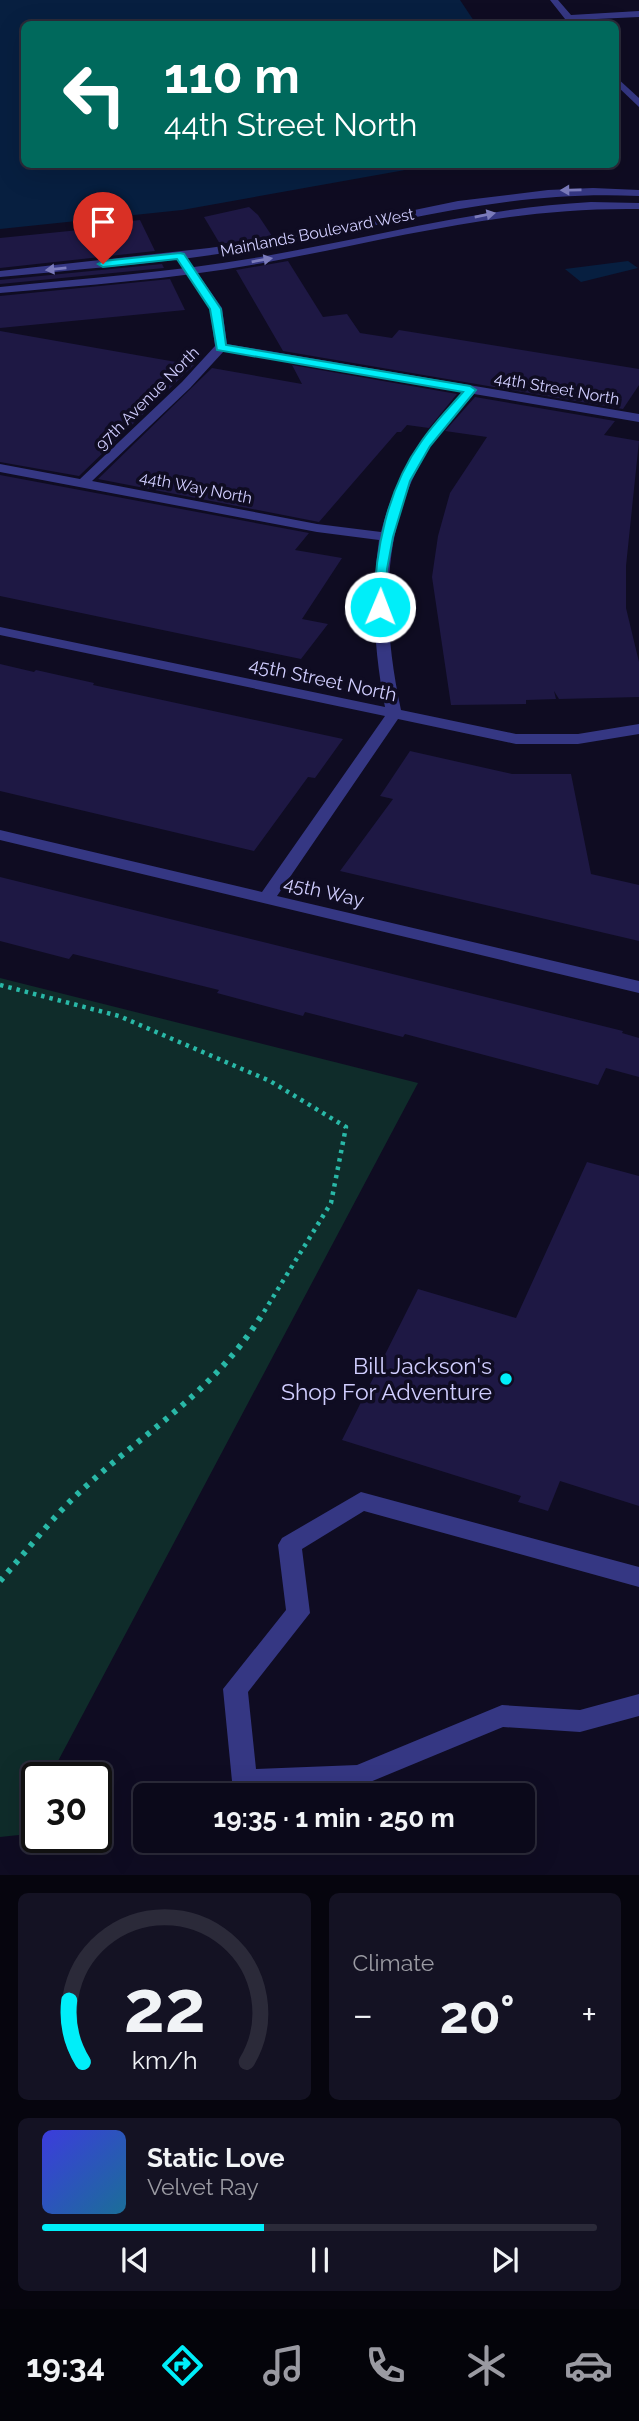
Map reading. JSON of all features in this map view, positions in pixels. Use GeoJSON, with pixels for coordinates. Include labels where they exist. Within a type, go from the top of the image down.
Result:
{"type":"FeatureCollection","features":[{"type":"Feature","properties":{"kind":"street"},"geometry":{"type":"LineString","coordinates":[[554,0],[570,21],[639,14]]}},
{"type":"Feature","properties":{"kind":"street"},"geometry":{"type":"LineString","coordinates":[[619,83],[639,104]]}},
{"type":"Feature","properties":{"kind":"street","name":"Mainlands Boulevard West"},"geometry":{"type":"LineString","coordinates":[[0,274],[180,256],[374,223],[496,197],[568,190],[639,193]]}},
{"type":"Feature","properties":{"kind":"street","name":"Mainlands Boulevard West"},"geometry":{"type":"LineString","coordinates":[[0,290],[258,261],[523,208],[603,203],[639,206]]}},
{"type":"Feature","properties":{"kind":"street","name":"97th Avenue North"},"geometry":{"type":"LineString","coordinates":[[82,484],[221,348],[216,309],[180,256]]}},
{"type":"Feature","properties":{"kind":"street","name":"44th Street North"},"geometry":{"type":"LineString","coordinates":[[221,348],[639,418]]}},
{"type":"Feature","properties":{"kind":"street"},"geometry":{"type":"LineString","coordinates":[[266,899],[394,714],[384,670],[380,607],[381,569],[387,537],[404,481],[425,444],[470,390]]}},
{"type":"Feature","properties":{"kind":"street","name":"44th Way North"},"geometry":{"type":"LineString","coordinates":[[0,468],[317,528],[387,537]]}},
{"type":"Feature","properties":{"kind":"street","name":"45th Street North"},"geometry":{"type":"LineString","coordinates":[[0,631],[516,739],[564,741],[612,736],[639,729]]}},
{"type":"Feature","properties":{"kind":"street","name":"45th Way"},"geometry":{"type":"LineString","coordinates":[[0,835],[639,987]]}},
{"type":"Feature","properties":{"kind":"street"},"geometry":{"type":"LineString","coordinates":[[639,1577],[361,1501],[290,1545],[299,1613],[235,1689],[245,1781],[358,1776],[502,1716],[580,1721],[639,1705]]}},
{"type":"Feature","properties":{"kind":"path"},"geometry":{"type":"LineString","coordinates":[[0,985],[118,1016],[270,1081],[345,1126],[331,1203],[247,1339],[200,1392],[80,1490],[0,1581]]}},
{"type":"Feature","properties":{"kind":"green space"},"geometry":{"type":"Polygon","coordinates":[[[0,978],[418,1083],[57,1762],[21,1762],[21,1831],[19,1835],[0,1837],[0,978]]]}},
{"type":"Feature","properties":{"kind":"water"},"geometry":{"type":"Polygon","coordinates":[[[0,0],[460,0],[474,21],[21,21],[21,168],[416,168],[182,210],[0,229],[0,0]]]}},
{"type":"Feature","properties":{"kind":"water"},"geometry":{"type":"Polygon","coordinates":[[[628,261],[638,268],[581,282],[565,269],[628,261]]]}},
{"type":"Feature","properties":{"kind":"building"},"geometry":{"type":"Polygon","coordinates":[[[249,207],[272,236],[220,244],[204,217],[249,207]]]}},
{"type":"Feature","properties":{"kind":"building"},"geometry":{"type":"Polygon","coordinates":[[[140,220],[155,251],[0,268],[0,238],[89,229],[87,226],[140,220]]]}},
{"type":"Feature","properties":{"kind":"building"},"geometry":{"type":"Polygon","coordinates":[[[288,261],[323,317],[347,314],[360,333],[392,338],[399,330],[639,369],[639,385],[623,409],[283,351],[236,270],[288,261]]]}},
{"type":"Feature","properties":{"kind":"building"},"geometry":{"type":"Polygon","coordinates":[[[162,264],[164,268],[0,284],[0,280],[162,264]]]}},
{"type":"Feature","properties":{"kind":"building"},"geometry":{"type":"Polygon","coordinates":[[[170,279],[185,310],[0,328],[0,296],[170,279]]]}},
{"type":"Feature","properties":{"kind":"building"},"geometry":{"type":"Polygon","coordinates":[[[0,331],[194,365],[79,476],[0,462],[0,331]]]}},
{"type":"Feature","properties":{"kind":"building"},"geometry":{"type":"Polygon","coordinates":[[[292,365],[457,394],[429,428],[407,425],[401,432],[397,432],[319,522],[98,479],[212,368],[302,384],[292,365]]]}},
{"type":"Feature","properties":{"kind":"building"},"geometry":{"type":"Polygon","coordinates":[[[475,397],[615,421],[604,435],[639,441],[626,566],[626,608],[639,662],[639,697],[559,699],[554,691],[556,699],[526,700],[526,704],[451,705],[432,577],[438,536],[450,493],[487,437],[445,431],[475,397]]]}},
{"type":"Feature","properties":{"kind":"building"},"geometry":{"type":"Polygon","coordinates":[[[0,475],[309,533],[295,550],[342,558],[302,619],[328,624],[301,659],[0,596],[0,475]]]}},
{"type":"Feature","properties":{"kind":"building"},"geometry":{"type":"Polygon","coordinates":[[[0,664],[343,739],[315,778],[308,777],[254,851],[0,791],[0,664]]]}},
{"type":"Feature","properties":{"kind":"building"},"geometry":{"type":"Polygon","coordinates":[[[410,751],[512,774],[571,774],[591,874],[639,885],[639,941],[340,871],[393,799],[380,796],[410,751]]]}},
{"type":"Feature","properties":{"kind":"building"},"geometry":{"type":"Polygon","coordinates":[[[0,877],[623,1031],[622,1033],[639,1038],[639,1077],[606,1068],[598,1085],[405,1034],[403,1037],[305,1012],[303,1016],[217,993],[219,990],[73,954],[69,959],[0,941],[0,877]]]}},
{"type":"Feature","properties":{"kind":"building","name":"Bill Jackson's Shop For Adventure"},"geometry":{"type":"Polygon","coordinates":[[[587,1162],[639,1176],[639,1506],[560,1481],[548,1511],[518,1502],[521,1496],[342,1440],[418,1289],[516,1318],[587,1162]]]}},
{"type":"Feature","properties":{"kind":"place","name":"Bill Jackson's Shop For Adventure"},"geometry":{"type":"Point","coordinates":[506,1379]}},
{"type":"Feature","properties":{"kind":"route"},"geometry":{"type":"LineString","coordinates":[[103,264],[180,256],[216,309],[221,348],[470,390],[425,444],[404,481],[387,537],[381,569],[380,607]]}}]}
